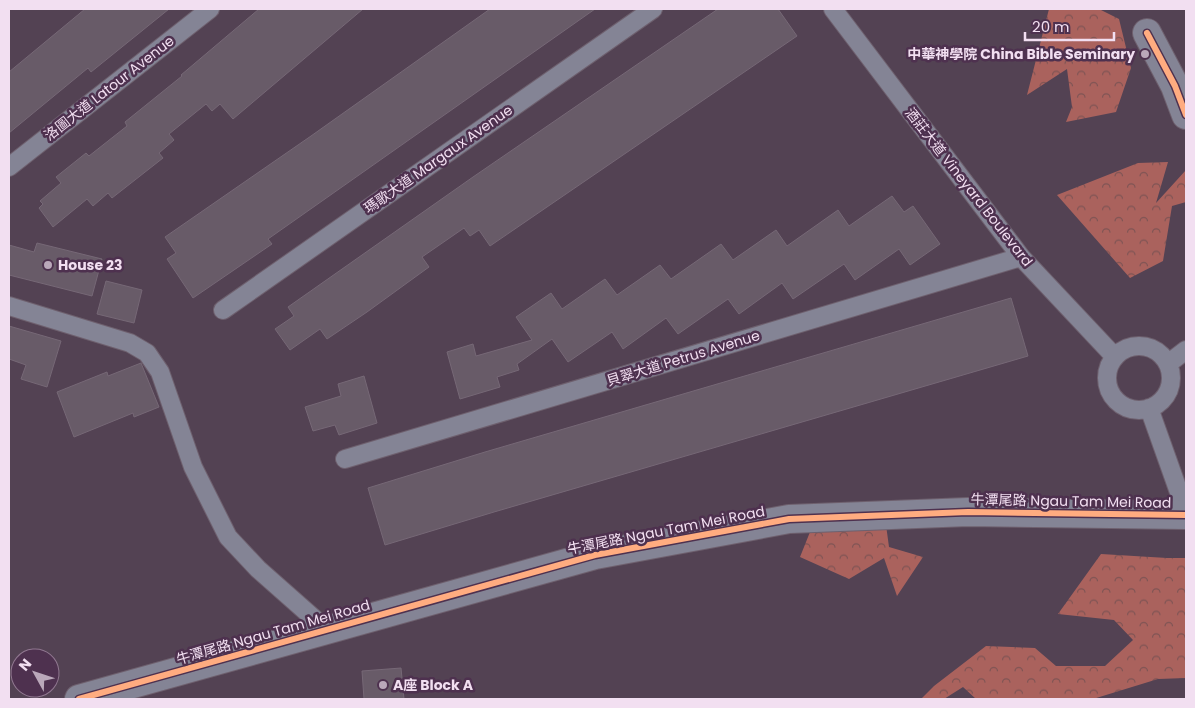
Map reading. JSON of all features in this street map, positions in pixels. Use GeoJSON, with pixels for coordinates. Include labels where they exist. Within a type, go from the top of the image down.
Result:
{"type":"FeatureCollection","features":[{"type":"Feature","properties":{"kind":"street"},"geometry":{"type":"LineString","coordinates":[[1148,33],[1175,86],[1186,115]]}},
{"type":"Feature","properties":{"kind":"street","name":"牛潭尾路 Ngau Tam Mei Road"},"geometry":{"type":"LineString","coordinates":[[79,699],[595,555],[789,518],[968,512],[1186,514]]}},
{"type":"Feature","properties":{"kind":"lane","name":"洛圖大道 Latour Avenue"},"geometry":{"type":"LineString","coordinates":[[9,167],[210,9]]}},
{"type":"Feature","properties":{"kind":"lane","name":"瑪歌大道 Margaux Avenue"},"geometry":{"type":"LineString","coordinates":[[223,310],[653,9]]}},
{"type":"Feature","properties":{"kind":"lane","name":"酒莊大道 Vineyard Boulevard"},"geometry":{"type":"LineString","coordinates":[[833,9],[1021,257],[1115,357]]}},
{"type":"Feature","properties":{"kind":"lane","name":"貝翠大道 Petrus Avenue"},"geometry":{"type":"LineString","coordinates":[[345,459],[1021,257]]}},
{"type":"Feature","properties":{"kind":"lane"},"geometry":{"type":"LineString","coordinates":[[9,306],[130,343],[147,353],[160,372],[193,467],[228,537],[258,569],[328,630]]}},
{"type":"Feature","properties":{"kind":"lane"},"geometry":{"type":"LineString","coordinates":[[1141,345],[1152,348],[1162,354],[1168,362],[1172,373],[1171,385],[1167,396],[1159,403],[1139,410],[1129,408],[1120,403],[1108,387],[1109,367],[1115,357],[1130,346],[1141,345]]}},
{"type":"Feature","properties":{"kind":"lane"},"geometry":{"type":"LineString","coordinates":[[1168,362],[1186,350]]}},
{"type":"Feature","properties":{"kind":"lane"},"geometry":{"type":"LineString","coordinates":[[1149,408],[1186,514]]}},
{"type":"Feature","properties":{"kind":"green space"},"geometry":{"type":"Polygon","coordinates":[[[1049,9],[1099,9],[1119,19],[1131,68],[1116,112],[1066,122],[1072,107],[1067,69],[1027,95],[1049,9]]]}},
{"type":"Feature","properties":{"kind":"green space"},"geometry":{"type":"Polygon","coordinates":[[[1168,162],[1156,203],[1186,170],[1186,202],[1172,206],[1163,261],[1130,278],[1057,195],[1138,163],[1168,162]]]}},
{"type":"Feature","properties":{"kind":"green space"},"geometry":{"type":"Polygon","coordinates":[[[886,525],[889,547],[923,557],[897,596],[884,558],[849,579],[800,557],[810,532],[886,525]]]}},
{"type":"Feature","properties":{"kind":"green space"},"geometry":{"type":"Polygon","coordinates":[[[1101,554],[1186,558],[1186,678],[1158,679],[1093,699],[976,699],[963,687],[944,699],[921,699],[934,686],[986,646],[1035,648],[1056,666],[1105,666],[1133,640],[1114,620],[1058,614],[1101,554]]]}},
{"type":"Feature","properties":{"kind":"building"},"geometry":{"type":"Polygon","coordinates":[[[85,9],[169,9],[91,72],[88,68],[9,133],[9,72],[85,9]]]}},
{"type":"Feature","properties":{"kind":"building"},"geometry":{"type":"Polygon","coordinates":[[[259,9],[363,9],[233,119],[220,104],[212,111],[206,104],[169,134],[174,140],[159,153],[163,158],[112,198],[108,193],[93,206],[87,199],[53,227],[39,208],[43,204],[40,201],[61,183],[56,177],[86,153],[89,156],[127,126],[125,122],[182,76],[259,9]]]}},
{"type":"Feature","properties":{"kind":"building"},"geometry":{"type":"Polygon","coordinates":[[[490,9],[595,9],[268,239],[272,244],[193,298],[167,259],[176,253],[165,237],[490,9]]]}},
{"type":"Feature","properties":{"kind":"building"},"geometry":{"type":"Polygon","coordinates":[[[718,9],[778,9],[797,36],[490,246],[479,230],[470,236],[464,228],[422,257],[429,267],[367,312],[327,339],[320,329],[290,350],[275,329],[294,316],[288,307],[718,9]]]}},
{"type":"Feature","properties":{"kind":"building"},"geometry":{"type":"Polygon","coordinates":[[[892,196],[904,212],[913,206],[940,244],[910,265],[899,249],[855,280],[844,264],[793,299],[782,283],[739,314],[728,299],[678,334],[666,318],[623,349],[612,332],[568,362],[552,339],[517,364],[519,370],[497,377],[500,387],[460,399],[447,352],[473,344],[476,356],[532,340],[516,317],[551,293],[562,309],[605,279],[617,295],[660,265],[671,279],[721,244],[733,260],[776,230],[787,246],[838,210],[849,226],[892,196]]]}},
{"type":"Feature","properties":{"kind":"building"},"geometry":{"type":"Polygon","coordinates":[[[37,243],[102,259],[92,296],[9,275],[9,245],[34,252],[37,243]]]}},
{"type":"Feature","properties":{"kind":"building"},"geometry":{"type":"Polygon","coordinates":[[[106,281],[142,290],[134,323],[97,314],[106,281]]]}},
{"type":"Feature","properties":{"kind":"building"},"geometry":{"type":"Polygon","coordinates":[[[1011,298],[1028,356],[385,545],[368,488],[1011,298]]]}},
{"type":"Feature","properties":{"kind":"building"},"geometry":{"type":"Polygon","coordinates":[[[9,326],[61,341],[47,387],[21,379],[26,365],[9,359],[9,326]]]}},
{"type":"Feature","properties":{"kind":"building"},"geometry":{"type":"Polygon","coordinates":[[[141,363],[159,407],[134,417],[133,413],[74,437],[57,392],[107,372],[108,376],[141,363]]]}},
{"type":"Feature","properties":{"kind":"building"},"geometry":{"type":"Polygon","coordinates":[[[364,376],[377,423],[339,435],[335,425],[313,431],[305,407],[341,396],[338,384],[364,376]]]}},
{"type":"Feature","properties":{"kind":"building","name":"A座 Block A"},"geometry":{"type":"Polygon","coordinates":[[[401,668],[404,699],[364,699],[362,671],[401,668]]]}},
{"type":"Feature","properties":{"kind":"cycle path"},"geometry":{"type":"LineString","coordinates":[[1147,33],[1175,86],[1186,115]]}},
{"type":"Feature","properties":{"kind":"cycle path"},"geometry":{"type":"LineString","coordinates":[[79,699],[595,555],[789,519],[968,512],[1186,515]]}},
{"type":"Feature","properties":{"kind":"place","name":"中華神學院 China Bible Seminary"},"geometry":{"type":"Point","coordinates":[1145,54]}},
{"type":"Feature","properties":{"kind":"place","name":"House 23"},"geometry":{"type":"Point","coordinates":[48,265]}},
{"type":"Feature","properties":{"kind":"place","name":"A座 Block A"},"geometry":{"type":"Point","coordinates":[383,685]}}]}
